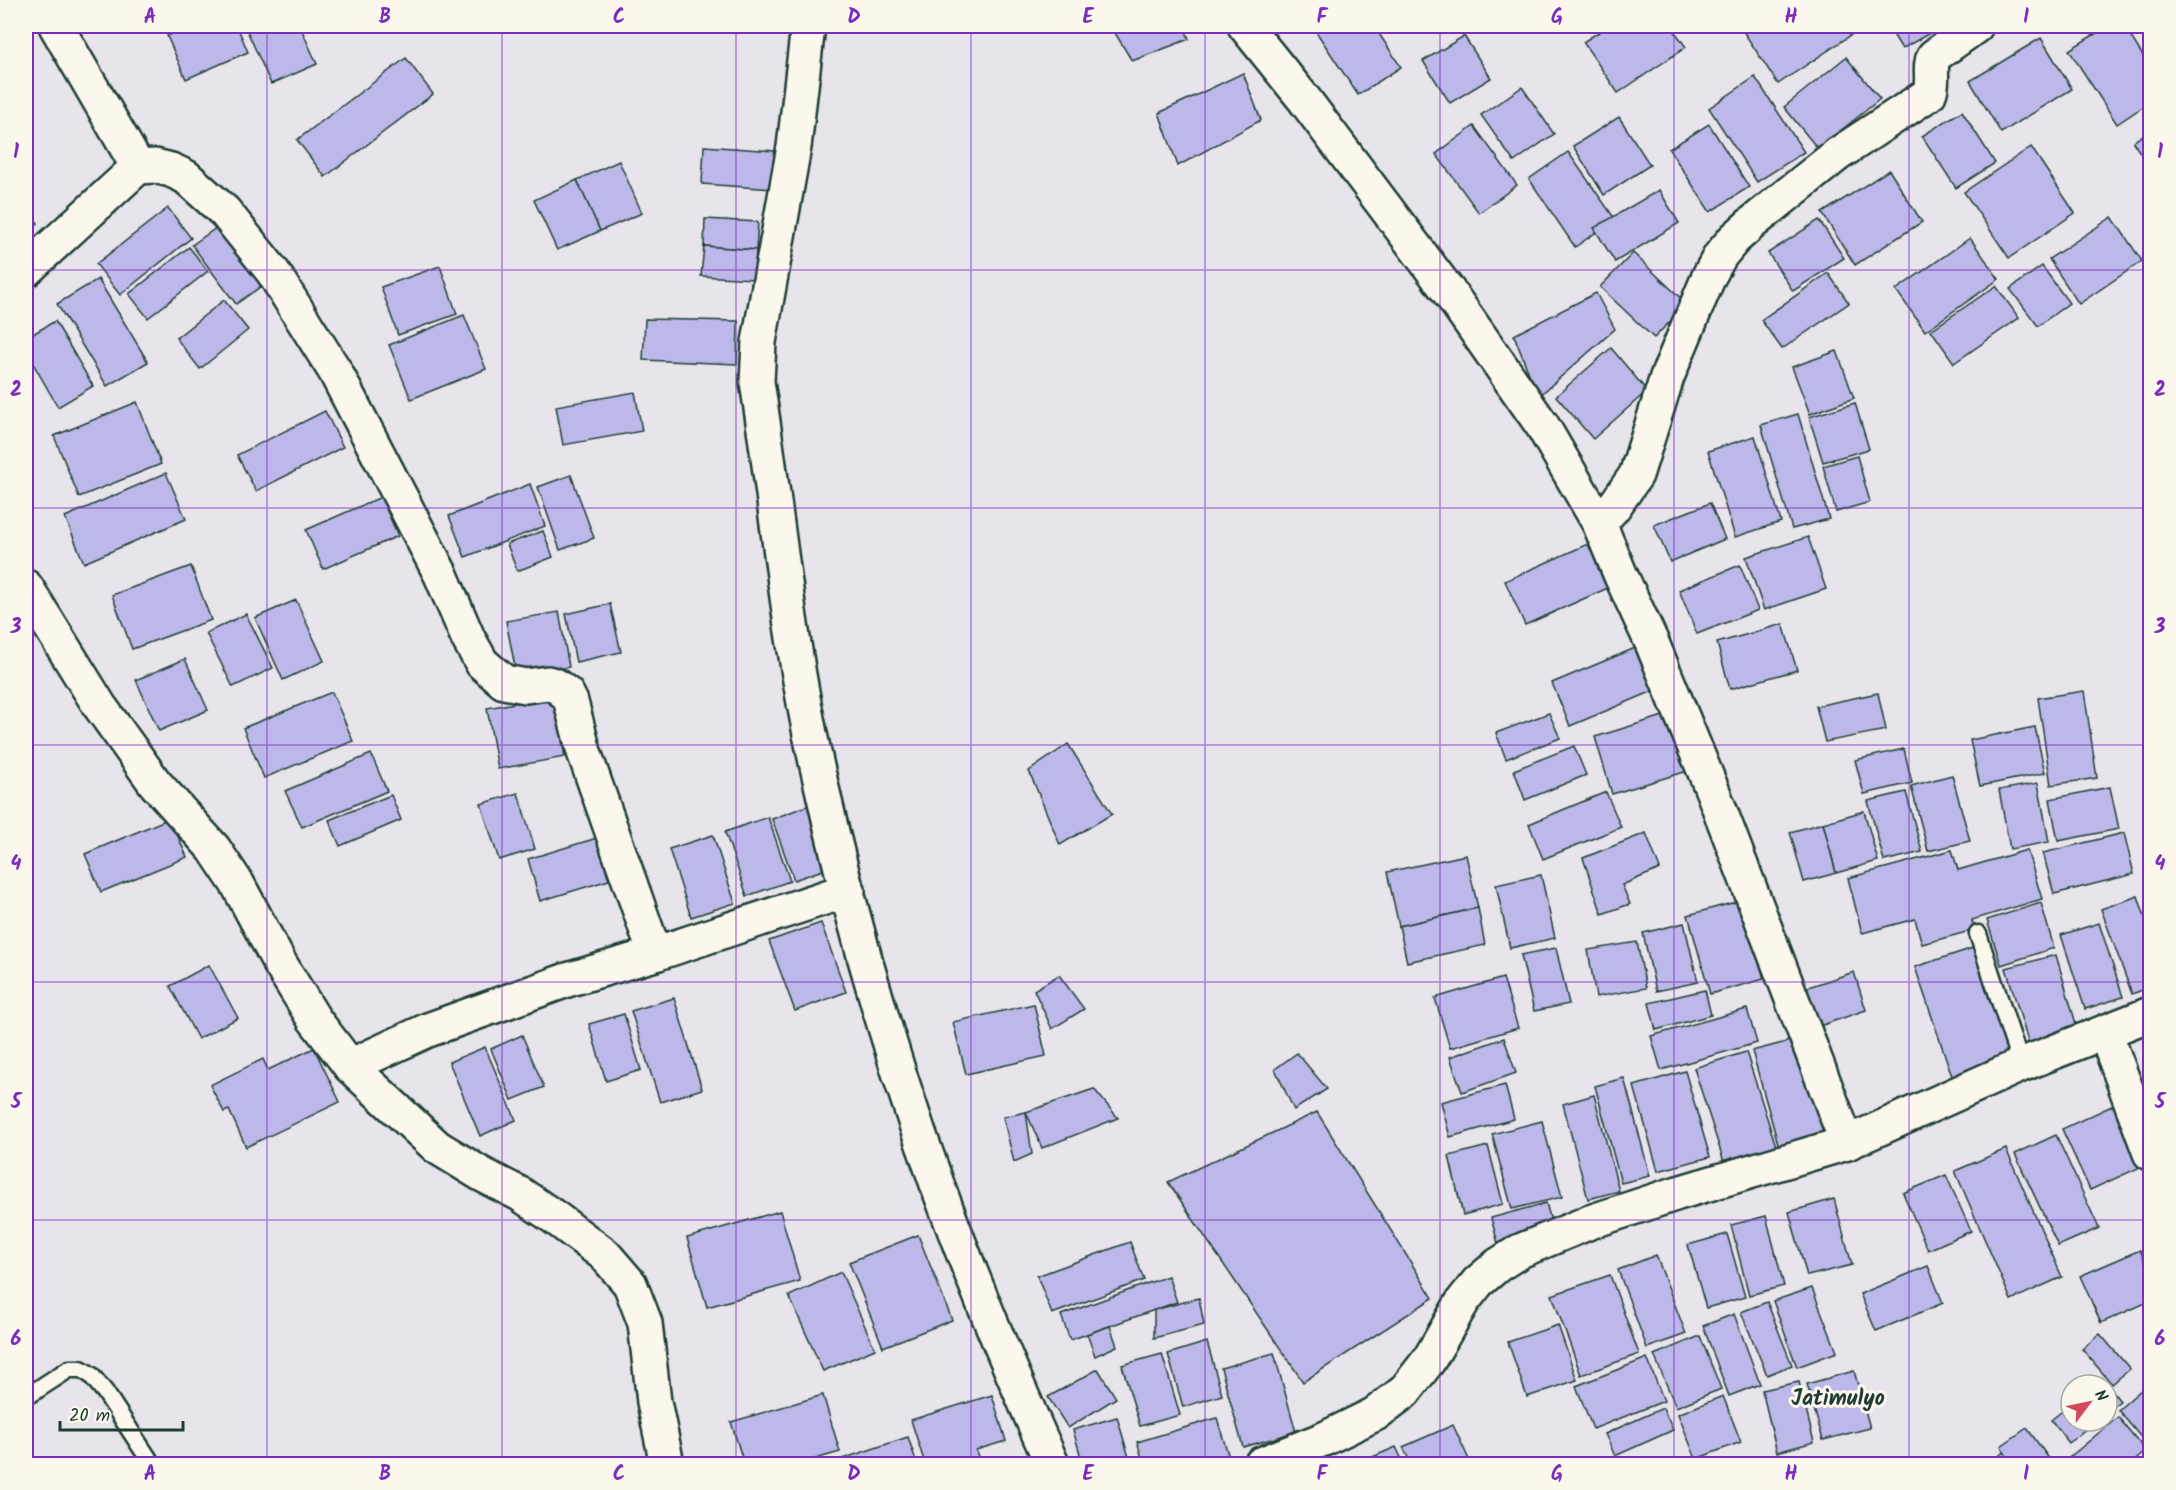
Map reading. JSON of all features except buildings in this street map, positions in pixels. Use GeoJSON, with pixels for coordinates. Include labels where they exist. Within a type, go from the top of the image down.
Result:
{"type":"FeatureCollection","features":[{"type":"Feature","properties":{"kind":"street"},"geometry":{"type":"LineString","coordinates":[[56,26],[138,167]]}},
{"type":"Feature","properties":{"kind":"street"},"geometry":{"type":"LineString","coordinates":[[808,26],[794,147],[759,342],[757,382],[796,662],[816,762],[869,976],[905,1089],[959,1243],[1007,1363],[1052,1464]]}},
{"type":"Feature","properties":{"kind":"street"},"geometry":{"type":"LineString","coordinates":[[1245,26],[1304,99],[1456,301],[1542,425],[1599,523],[1652,643],[1713,792],[1847,1143]]}},
{"type":"Feature","properties":{"kind":"street"},"geometry":{"type":"LineString","coordinates":[[1599,523],[1636,476],[1667,378],[1709,276],[1720,256],[1752,223],[1838,154],[1929,94],[1933,86],[1931,62],[1934,56],[1970,27]]}},
{"type":"Feature","properties":{"kind":"street"},"geometry":{"type":"LineString","coordinates":[[26,270],[138,167],[155,166],[186,177],[225,212],[273,272],[340,382],[441,575],[468,638],[482,663],[504,682],[526,686],[548,683],[567,694],[584,752],[655,954]]}},
{"type":"Feature","properties":{"kind":"street"},"geometry":{"type":"LineString","coordinates":[[26,587],[99,705],[155,783],[213,849],[238,885],[279,962],[314,1019],[350,1066],[437,1147],[481,1174],[520,1194],[563,1223],[605,1255],[630,1284],[645,1323],[654,1402],[667,1464]]}},
{"type":"Feature","properties":{"kind":"street"},"geometry":{"type":"LineString","coordinates":[[350,1066],[450,1022],[567,980],[655,954],[848,890]]}},
{"type":"Feature","properties":{"kind":"street"},"geometry":{"type":"LineString","coordinates":[[1261,1464],[1324,1439],[1375,1414],[1404,1392],[1429,1360],[1463,1301],[1478,1282],[1498,1265],[1520,1251],[1590,1222],[1678,1193],[1847,1143],[2021,1065],[2151,1014]]}},
{"type":"Feature","properties":{"kind":"street"},"geometry":{"type":"LineString","coordinates":[[2104,1032],[2151,1153]]}},
{"type":"Feature","properties":{"kind":"lane"},"geometry":{"type":"LineString","coordinates":[[1978,934],[2021,1065]]}},
{"type":"Feature","properties":{"kind":"lane"},"geometry":{"type":"LineString","coordinates":[[26,1397],[69,1369],[81,1369],[91,1376],[105,1392],[152,1464]]}},
{"type":"Feature","properties":{"kind":"district","name":"Jatimulyo"},"geometry":{"type":"Point","coordinates":[1838,1399]}}]}
